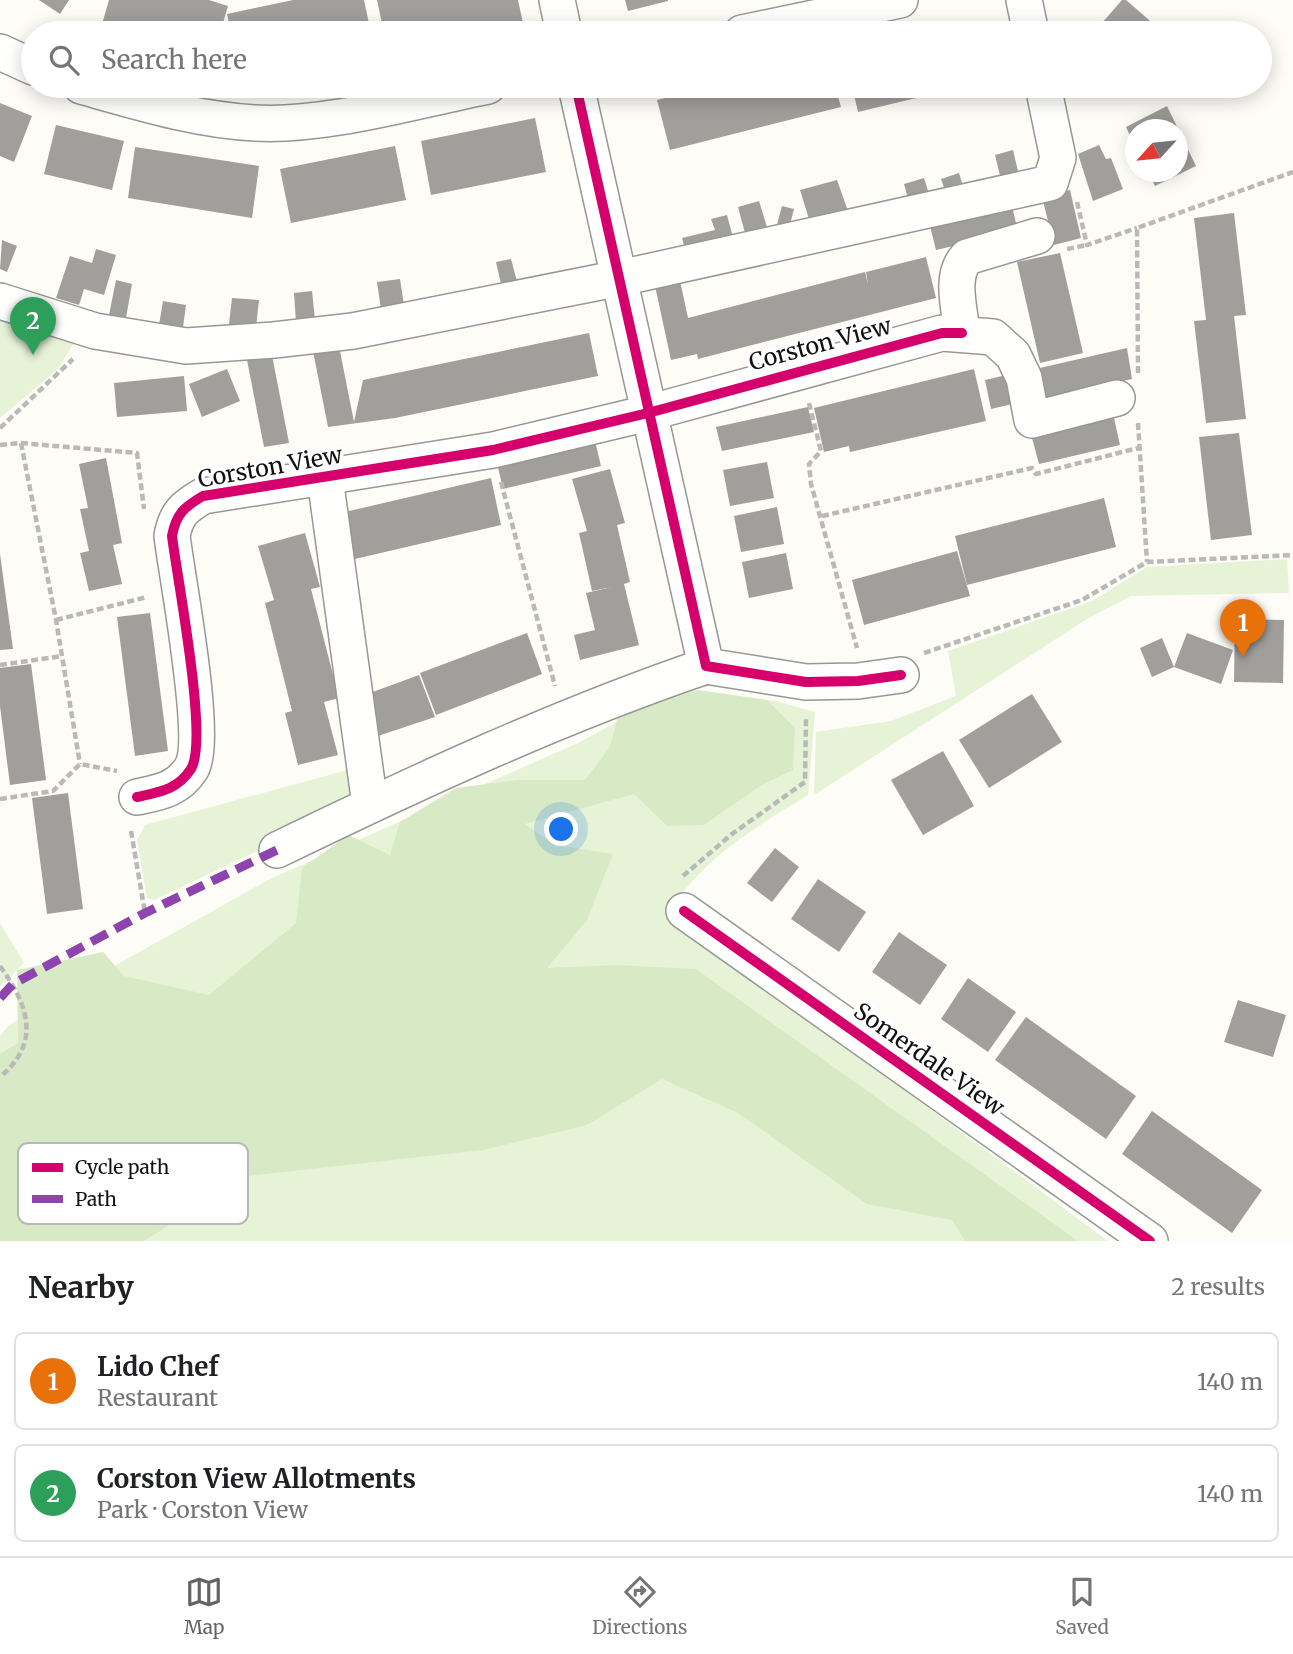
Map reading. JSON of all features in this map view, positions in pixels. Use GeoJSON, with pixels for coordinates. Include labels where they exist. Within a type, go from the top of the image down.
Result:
{"type":"FeatureCollection","features":[{"type":"Feature","properties":{"kind":"street"},"geometry":{"type":"LineString","coordinates":[[557,0],[561,21]]}},
{"type":"Feature","properties":{"kind":"street"},"geometry":{"type":"LineString","coordinates":[[799,21],[900,0]]}},
{"type":"Feature","properties":{"kind":"street"},"geometry":{"type":"LineString","coordinates":[[1024,0],[1028,21]]}},
{"type":"Feature","properties":{"kind":"street"},"geometry":{"type":"LineString","coordinates":[[0,52],[21,62]]}},
{"type":"Feature","properties":{"kind":"street"},"geometry":{"type":"LineString","coordinates":[[128,98],[189,114],[255,123],[307,121],[426,98]]}},
{"type":"Feature","properties":{"kind":"street"},"geometry":{"type":"LineString","coordinates":[[579,98],[706,666]]}},
{"type":"Feature","properties":{"kind":"street"},"geometry":{"type":"LineString","coordinates":[[0,301],[95,331],[186,346],[354,331],[620,278],[1050,183],[1058,158],[1046,98]]}},
{"type":"Feature","properties":{"kind":"street"},"geometry":{"type":"LineString","coordinates":[[962,333],[956,277],[961,264],[967,257],[1037,236]]}},
{"type":"Feature","properties":{"kind":"street","name":"Corston View"},"geometry":{"type":"LineString","coordinates":[[175,517],[185,506],[203,496],[493,450],[648,413],[942,333],[993,337],[1013,355],[1024,377],[1032,420],[1131,400]]}},
{"type":"Feature","properties":{"kind":"street"},"geometry":{"type":"LineString","coordinates":[[325,478],[370,805]]}},
{"type":"Feature","properties":{"kind":"street"},"geometry":{"type":"LineString","coordinates":[[130,801],[176,788],[193,766],[198,730],[172,536],[175,517]]}},
{"type":"Feature","properties":{"kind":"street"},"geometry":{"type":"LineString","coordinates":[[277,850],[370,805],[628,693],[706,666],[806,682],[866,680],[901,675]]}},
{"type":"Feature","properties":{"kind":"street","name":"Somerdale View"},"geometry":{"type":"LineString","coordinates":[[682,894],[1150,1241]]}},
{"type":"Feature","properties":{"kind":"path"},"geometry":{"type":"LineString","coordinates":[[1058,158],[1071,177],[1087,245],[1293,173]]}},
{"type":"Feature","properties":{"kind":"path"},"geometry":{"type":"LineString","coordinates":[[1137,228],[1131,400],[1138,448],[1147,562]]}},
{"type":"Feature","properties":{"kind":"path"},"geometry":{"type":"LineString","coordinates":[[0,428],[64,371],[95,331]]}},
{"type":"Feature","properties":{"kind":"path"},"geometry":{"type":"LineString","coordinates":[[802,369],[821,451],[809,464],[811,484],[866,680]]}},
{"type":"Feature","properties":{"kind":"path"},"geometry":{"type":"LineString","coordinates":[[0,444],[21,443],[137,453],[142,509],[175,517]]}},
{"type":"Feature","properties":{"kind":"path"},"geometry":{"type":"LineString","coordinates":[[21,443],[56,620],[79,764]]}},
{"type":"Feature","properties":{"kind":"path"},"geometry":{"type":"LineString","coordinates":[[822,516],[1032,468],[1036,474],[1138,448]]}},
{"type":"Feature","properties":{"kind":"path"},"geometry":{"type":"LineString","coordinates":[[493,450],[564,721]]}},
{"type":"Feature","properties":{"kind":"path"},"geometry":{"type":"LineString","coordinates":[[901,675],[920,654],[1082,600],[1147,562],[1293,555]]}},
{"type":"Feature","properties":{"kind":"path"},"geometry":{"type":"LineString","coordinates":[[56,620],[179,589]]}},
{"type":"Feature","properties":{"kind":"path"},"geometry":{"type":"LineString","coordinates":[[0,665],[62,656]]}},
{"type":"Feature","properties":{"kind":"path"},"geometry":{"type":"LineString","coordinates":[[682,894],[732,834],[805,782],[806,682]]}},
{"type":"Feature","properties":{"kind":"path"},"geometry":{"type":"LineString","coordinates":[[79,764],[122,771],[130,801],[145,913]]}},
{"type":"Feature","properties":{"kind":"path"},"geometry":{"type":"LineString","coordinates":[[0,799],[53,791],[79,764]]}},
{"type":"Feature","properties":{"kind":"path"},"geometry":{"type":"LineString","coordinates":[[0,966],[13,984],[28,1020],[24,1048],[0,1077]]}},
{"type":"Feature","properties":{"kind":"green space"},"geometry":{"type":"Polygon","coordinates":[[[0,317],[75,341],[58,369],[0,418],[0,317]]]}},
{"type":"Feature","properties":{"kind":"green space"},"geometry":{"type":"Polygon","coordinates":[[[1287,559],[1289,593],[1131,596],[1087,619],[814,795],[816,732],[891,721],[956,696],[948,651],[1092,601],[1147,567],[1287,559]]]}},
{"type":"Feature","properties":{"kind":"green space"},"geometry":{"type":"Polygon","coordinates":[[[677,689],[776,701],[815,712],[808,795],[730,846],[712,861],[681,895],[668,915],[1108,1241],[0,1241],[0,1036],[9,1025],[270,879],[578,743],[677,689]]]}},
{"type":"Feature","properties":{"kind":"green space"},"geometry":{"type":"Polygon","coordinates":[[[698,690],[767,700],[795,728],[793,770],[760,786],[704,825],[667,826],[634,794],[525,824],[555,845],[613,854],[587,920],[547,968],[616,965],[696,969],[1078,1241],[965,1241],[952,1220],[867,1204],[738,1113],[662,1079],[587,1125],[483,1150],[248,1176],[248,1143],[18,1143],[18,1224],[171,1224],[144,1241],[0,1241],[0,1054],[18,1043],[17,970],[103,952],[124,976],[209,995],[296,923],[302,868],[348,835],[390,855],[400,822],[456,788],[517,780],[585,780],[610,747],[618,715],[698,690]]]}},
{"type":"Feature","properties":{"kind":"green space"},"geometry":{"type":"Polygon","coordinates":[[[355,768],[356,804],[154,900],[147,898],[137,840],[145,825],[355,768]]]}},
{"type":"Feature","properties":{"kind":"green space"},"geometry":{"type":"Polygon","coordinates":[[[0,923],[24,963],[0,987],[0,923]]]}},
{"type":"Feature","properties":{"kind":"building"},"geometry":{"type":"Polygon","coordinates":[[[39,0],[69,0],[60,14],[39,0]]]}},
{"type":"Feature","properties":{"kind":"building"},"geometry":{"type":"Polygon","coordinates":[[[109,0],[209,0],[228,6],[224,21],[103,21],[109,0]]]}},
{"type":"Feature","properties":{"kind":"building"},"geometry":{"type":"Polygon","coordinates":[[[293,0],[364,0],[368,21],[228,21],[227,14],[293,0]]]}},
{"type":"Feature","properties":{"kind":"building"},"geometry":{"type":"Polygon","coordinates":[[[377,0],[518,0],[523,21],[381,21],[377,0]]]}},
{"type":"Feature","properties":{"kind":"building"},"geometry":{"type":"Polygon","coordinates":[[[625,0],[668,0],[668,1],[628,11],[625,0]]]}},
{"type":"Feature","properties":{"kind":"building"},"geometry":{"type":"Polygon","coordinates":[[[1122,0],[1126,0],[1150,21],[1104,21],[1122,0]]]}},
{"type":"Feature","properties":{"kind":"building"},"geometry":{"type":"Polygon","coordinates":[[[838,98],[841,107],[670,150],[657,100],[838,98]]]}},
{"type":"Feature","properties":{"kind":"building"},"geometry":{"type":"Polygon","coordinates":[[[855,98],[916,98],[858,112],[855,98]]]}},
{"type":"Feature","properties":{"kind":"building"},"geometry":{"type":"Polygon","coordinates":[[[0,103],[32,116],[14,162],[0,156],[0,103]]]}},
{"type":"Feature","properties":{"kind":"building"},"geometry":{"type":"Polygon","coordinates":[[[1167,106],[1173,119],[1142,119],[1167,106]]]}},
{"type":"Feature","properties":{"kind":"building"},"geometry":{"type":"Polygon","coordinates":[[[535,118],[546,172],[431,195],[421,141],[535,118]]]}},
{"type":"Feature","properties":{"kind":"building"},"geometry":{"type":"Polygon","coordinates":[[[56,125],[124,141],[112,190],[44,174],[56,125]]]}},
{"type":"Feature","properties":{"kind":"building"},"geometry":{"type":"Polygon","coordinates":[[[1099,145],[1106,159],[1111,158],[1123,189],[1093,201],[1078,154],[1099,145]]]}},
{"type":"Feature","properties":{"kind":"building"},"geometry":{"type":"Polygon","coordinates":[[[395,146],[406,200],[291,223],[280,169],[395,146]]]}},
{"type":"Feature","properties":{"kind":"building"},"geometry":{"type":"Polygon","coordinates":[[[135,147],[259,166],[252,218],[128,198],[135,147]]]}},
{"type":"Feature","properties":{"kind":"building"},"geometry":{"type":"Polygon","coordinates":[[[1188,149],[1196,166],[1188,170],[1188,149]]]}},
{"type":"Feature","properties":{"kind":"building"},"geometry":{"type":"Polygon","coordinates":[[[1013,150],[1020,180],[1002,184],[995,155],[1013,150]]]}},
{"type":"Feature","properties":{"kind":"building"},"geometry":{"type":"Polygon","coordinates":[[[959,173],[966,196],[949,202],[941,179],[959,173]]]}},
{"type":"Feature","properties":{"kind":"building"},"geometry":{"type":"Polygon","coordinates":[[[924,178],[932,203],[911,209],[904,184],[924,178]]]}},
{"type":"Feature","properties":{"kind":"building"},"geometry":{"type":"Polygon","coordinates":[[[837,180],[848,211],[809,219],[800,190],[837,180]]]}},
{"type":"Feature","properties":{"kind":"building"},"geometry":{"type":"Polygon","coordinates":[[[1070,190],[1081,238],[1054,245],[1042,197],[1070,190]]]}},
{"type":"Feature","properties":{"kind":"building"},"geometry":{"type":"Polygon","coordinates":[[[1010,198],[1018,231],[936,250],[928,218],[1010,198]]]}},
{"type":"Feature","properties":{"kind":"building"},"geometry":{"type":"Polygon","coordinates":[[[759,201],[767,227],[745,233],[738,207],[759,201]]]}},
{"type":"Feature","properties":{"kind":"building"},"geometry":{"type":"Polygon","coordinates":[[[782,206],[794,209],[787,236],[775,232],[782,206]]]}},
{"type":"Feature","properties":{"kind":"building"},"geometry":{"type":"Polygon","coordinates":[[[1234,213],[1246,315],[1234,316],[1246,419],[1206,423],[1194,321],[1206,320],[1194,218],[1234,213]]]}},
{"type":"Feature","properties":{"kind":"building"},"geometry":{"type":"Polygon","coordinates":[[[727,215],[735,245],[687,257],[682,238],[715,230],[711,219],[727,215]]]}},
{"type":"Feature","properties":{"kind":"building"},"geometry":{"type":"Polygon","coordinates":[[[2,240],[17,246],[7,272],[0,269],[2,240]]]}},
{"type":"Feature","properties":{"kind":"building"},"geometry":{"type":"Polygon","coordinates":[[[96,249],[116,255],[104,295],[84,289],[79,305],[56,298],[70,256],[92,263],[96,249]]]}},
{"type":"Feature","properties":{"kind":"building"},"geometry":{"type":"Polygon","coordinates":[[[1060,253],[1083,353],[1040,363],[1017,262],[1060,253]]]}},
{"type":"Feature","properties":{"kind":"building"},"geometry":{"type":"Polygon","coordinates":[[[926,257],[936,298],[698,359],[697,354],[671,360],[654,281],[679,276],[688,318],[865,272],[868,284],[866,272],[926,257]]]}},
{"type":"Feature","properties":{"kind":"building"},"geometry":{"type":"Polygon","coordinates":[[[511,259],[519,289],[503,293],[496,262],[511,259]]]}},
{"type":"Feature","properties":{"kind":"building"},"geometry":{"type":"Polygon","coordinates":[[[400,279],[405,312],[382,316],[377,282],[400,279]]]}},
{"type":"Feature","properties":{"kind":"building"},"geometry":{"type":"Polygon","coordinates":[[[116,280],[132,284],[126,318],[109,315],[116,280]]]}},
{"type":"Feature","properties":{"kind":"building"},"geometry":{"type":"Polygon","coordinates":[[[312,291],[315,320],[296,322],[294,293],[312,291]]]}},
{"type":"Feature","properties":{"kind":"building"},"geometry":{"type":"Polygon","coordinates":[[[232,298],[259,300],[256,327],[229,324],[232,298]]]}},
{"type":"Feature","properties":{"kind":"building"},"geometry":{"type":"Polygon","coordinates":[[[163,301],[186,305],[182,335],[158,331],[163,301]]]}},
{"type":"Feature","properties":{"kind":"building"},"geometry":{"type":"Polygon","coordinates":[[[589,333],[598,376],[395,418],[328,427],[312,346],[338,341],[354,422],[363,380],[589,333]]]}},
{"type":"Feature","properties":{"kind":"building"},"geometry":{"type":"Polygon","coordinates":[[[1127,348],[1132,379],[1036,400],[1031,370],[1127,348]]]}},
{"type":"Feature","properties":{"kind":"building"},"geometry":{"type":"Polygon","coordinates":[[[271,350],[289,443],[264,447],[246,355],[271,350]]]}},
{"type":"Feature","properties":{"kind":"building"},"geometry":{"type":"Polygon","coordinates":[[[227,369],[240,401],[202,417],[189,384],[227,369]]]}},
{"type":"Feature","properties":{"kind":"building"},"geometry":{"type":"Polygon","coordinates":[[[974,369],[986,421],[850,452],[849,446],[824,452],[814,408],[974,369]]]}},
{"type":"Feature","properties":{"kind":"building"},"geometry":{"type":"Polygon","coordinates":[[[1015,373],[1021,402],[991,409],[985,380],[1015,373]]]}},
{"type":"Feature","properties":{"kind":"building"},"geometry":{"type":"Polygon","coordinates":[[[184,376],[187,411],[117,417],[114,383],[184,376]]]}},
{"type":"Feature","properties":{"kind":"building"},"geometry":{"type":"Polygon","coordinates":[[[808,407],[814,432],[722,451],[716,427],[808,407]]]}},
{"type":"Feature","properties":{"kind":"building"},"geometry":{"type":"Polygon","coordinates":[[[1114,418],[1120,445],[1039,464],[1032,438],[1114,418]]]}},
{"type":"Feature","properties":{"kind":"building"},"geometry":{"type":"Polygon","coordinates":[[[1239,433],[1252,535],[1211,540],[1199,437],[1239,433]]]}},
{"type":"Feature","properties":{"kind":"building"},"geometry":{"type":"Polygon","coordinates":[[[595,441],[601,466],[503,489],[497,463],[595,441]]]}},
{"type":"Feature","properties":{"kind":"building"},"geometry":{"type":"Polygon","coordinates":[[[106,458],[122,543],[113,545],[122,584],[89,591],[80,553],[89,551],[80,509],[88,508],[79,464],[106,458]]]}},
{"type":"Feature","properties":{"kind":"building"},"geometry":{"type":"Polygon","coordinates":[[[767,462],[774,498],[730,506],[723,470],[767,462]]]}},
{"type":"Feature","properties":{"kind":"building"},"geometry":{"type":"Polygon","coordinates":[[[610,469],[625,523],[617,525],[630,582],[624,584],[639,645],[580,660],[574,635],[595,630],[586,593],[612,587],[592,591],[579,533],[587,531],[572,479],[610,469]]]}},
{"type":"Feature","properties":{"kind":"building"},"geometry":{"type":"Polygon","coordinates":[[[491,478],[501,525],[342,562],[332,515],[491,478]]]}},
{"type":"Feature","properties":{"kind":"building"},"geometry":{"type":"Polygon","coordinates":[[[1104,498],[1116,547],[967,585],[955,536],[1104,498]]]}},
{"type":"Feature","properties":{"kind":"building"},"geometry":{"type":"Polygon","coordinates":[[[777,507],[784,544],[741,552],[734,516],[777,507]]]}},
{"type":"Feature","properties":{"kind":"building"},"geometry":{"type":"Polygon","coordinates":[[[305,533],[320,587],[311,589],[339,698],[324,702],[338,755],[298,765],[285,713],[292,711],[265,603],[274,600],[258,546],[305,533]]]}},
{"type":"Feature","properties":{"kind":"building"},"geometry":{"type":"Polygon","coordinates":[[[957,551],[970,596],[864,625],[852,580],[957,551]]]}},
{"type":"Feature","properties":{"kind":"building"},"geometry":{"type":"Polygon","coordinates":[[[786,553],[793,589],[749,598],[742,562],[786,553]]]}},
{"type":"Feature","properties":{"kind":"building"},"geometry":{"type":"Polygon","coordinates":[[[0,554],[13,649],[0,650],[0,554]]]}},
{"type":"Feature","properties":{"kind":"building"},"geometry":{"type":"Polygon","coordinates":[[[150,613],[168,751],[135,756],[117,617],[150,613]]]}},
{"type":"Feature","properties":{"kind":"building"},"geometry":{"type":"Polygon","coordinates":[[[1235,619],[1284,620],[1283,683],[1234,682],[1235,619]]]}},
{"type":"Feature","properties":{"kind":"building"},"geometry":{"type":"Polygon","coordinates":[[[527,633],[542,674],[436,715],[420,673],[527,633]]]}},
{"type":"Feature","properties":{"kind":"building"},"geometry":{"type":"Polygon","coordinates":[[[1187,633],[1233,650],[1221,684],[1174,667],[1187,633]]]}},
{"type":"Feature","properties":{"kind":"building"},"geometry":{"type":"Polygon","coordinates":[[[1162,638],[1174,667],[1152,677],[1140,648],[1162,638]]]}},
{"type":"Feature","properties":{"kind":"building"},"geometry":{"type":"Polygon","coordinates":[[[31,664],[46,780],[10,785],[0,706],[0,668],[31,664]]]}},
{"type":"Feature","properties":{"kind":"building"},"geometry":{"type":"Polygon","coordinates":[[[419,675],[435,717],[372,738],[359,697],[419,675]]]}},
{"type":"Feature","properties":{"kind":"building"},"geometry":{"type":"Polygon","coordinates":[[[1032,694],[1062,742],[989,788],[959,740],[1032,694]]]}},
{"type":"Feature","properties":{"kind":"building"},"geometry":{"type":"Polygon","coordinates":[[[943,751],[974,806],[923,835],[891,780],[943,751]]]}},
{"type":"Feature","properties":{"kind":"building"},"geometry":{"type":"Polygon","coordinates":[[[68,793],[83,909],[47,914],[32,798],[68,793]]]}},
{"type":"Feature","properties":{"kind":"building"},"geometry":{"type":"Polygon","coordinates":[[[775,848],[799,867],[772,902],[747,883],[775,848]]]}},
{"type":"Feature","properties":{"kind":"building"},"geometry":{"type":"Polygon","coordinates":[[[818,879],[866,912],[839,952],[791,919],[818,879]]]}},
{"type":"Feature","properties":{"kind":"building"},"geometry":{"type":"Polygon","coordinates":[[[899,932],[947,965],[920,1005],[872,972],[899,932]]]}},
{"type":"Feature","properties":{"kind":"building"},"geometry":{"type":"Polygon","coordinates":[[[968,978],[1016,1012],[988,1052],[941,1019],[968,978]]]}},
{"type":"Feature","properties":{"kind":"building"},"geometry":{"type":"Polygon","coordinates":[[[1238,1000],[1286,1015],[1273,1057],[1224,1042],[1238,1000]]]}},
{"type":"Feature","properties":{"kind":"building"},"geometry":{"type":"Polygon","coordinates":[[[1026,1017],[1136,1096],[1106,1139],[995,1060],[1026,1017]]]}},
{"type":"Feature","properties":{"kind":"building"},"geometry":{"type":"Polygon","coordinates":[[[1152,1111],[1262,1190],[1232,1233],[1122,1154],[1152,1111]]]}},
{"type":"Feature","properties":{"kind":"marked path"},"geometry":{"type":"LineString","coordinates":[[0,998],[13,984],[145,913],[277,850]]}},
{"type":"Feature","properties":{"kind":"cycle path"},"geometry":{"type":"LineString","coordinates":[[579,98],[706,666],[806,682],[858,681],[901,675]]}},
{"type":"Feature","properties":{"kind":"cycle path"},"geometry":{"type":"LineString","coordinates":[[137,797],[161,791],[180,782],[191,769],[196,752],[194,694],[172,536],[182,512],[203,496],[493,450],[648,413],[942,333],[962,333]]}},
{"type":"Feature","properties":{"kind":"cycle path"},"geometry":{"type":"LineString","coordinates":[[684,911],[1150,1241]]}},
{"type":"Feature","properties":{"kind":"place","name":"Corston View Allotments"},"geometry":{"type":"Point","coordinates":[33,355]}},
{"type":"Feature","properties":{"kind":"place","name":"Lido Chef"},"geometry":{"type":"Point","coordinates":[1243,657]}}]}
